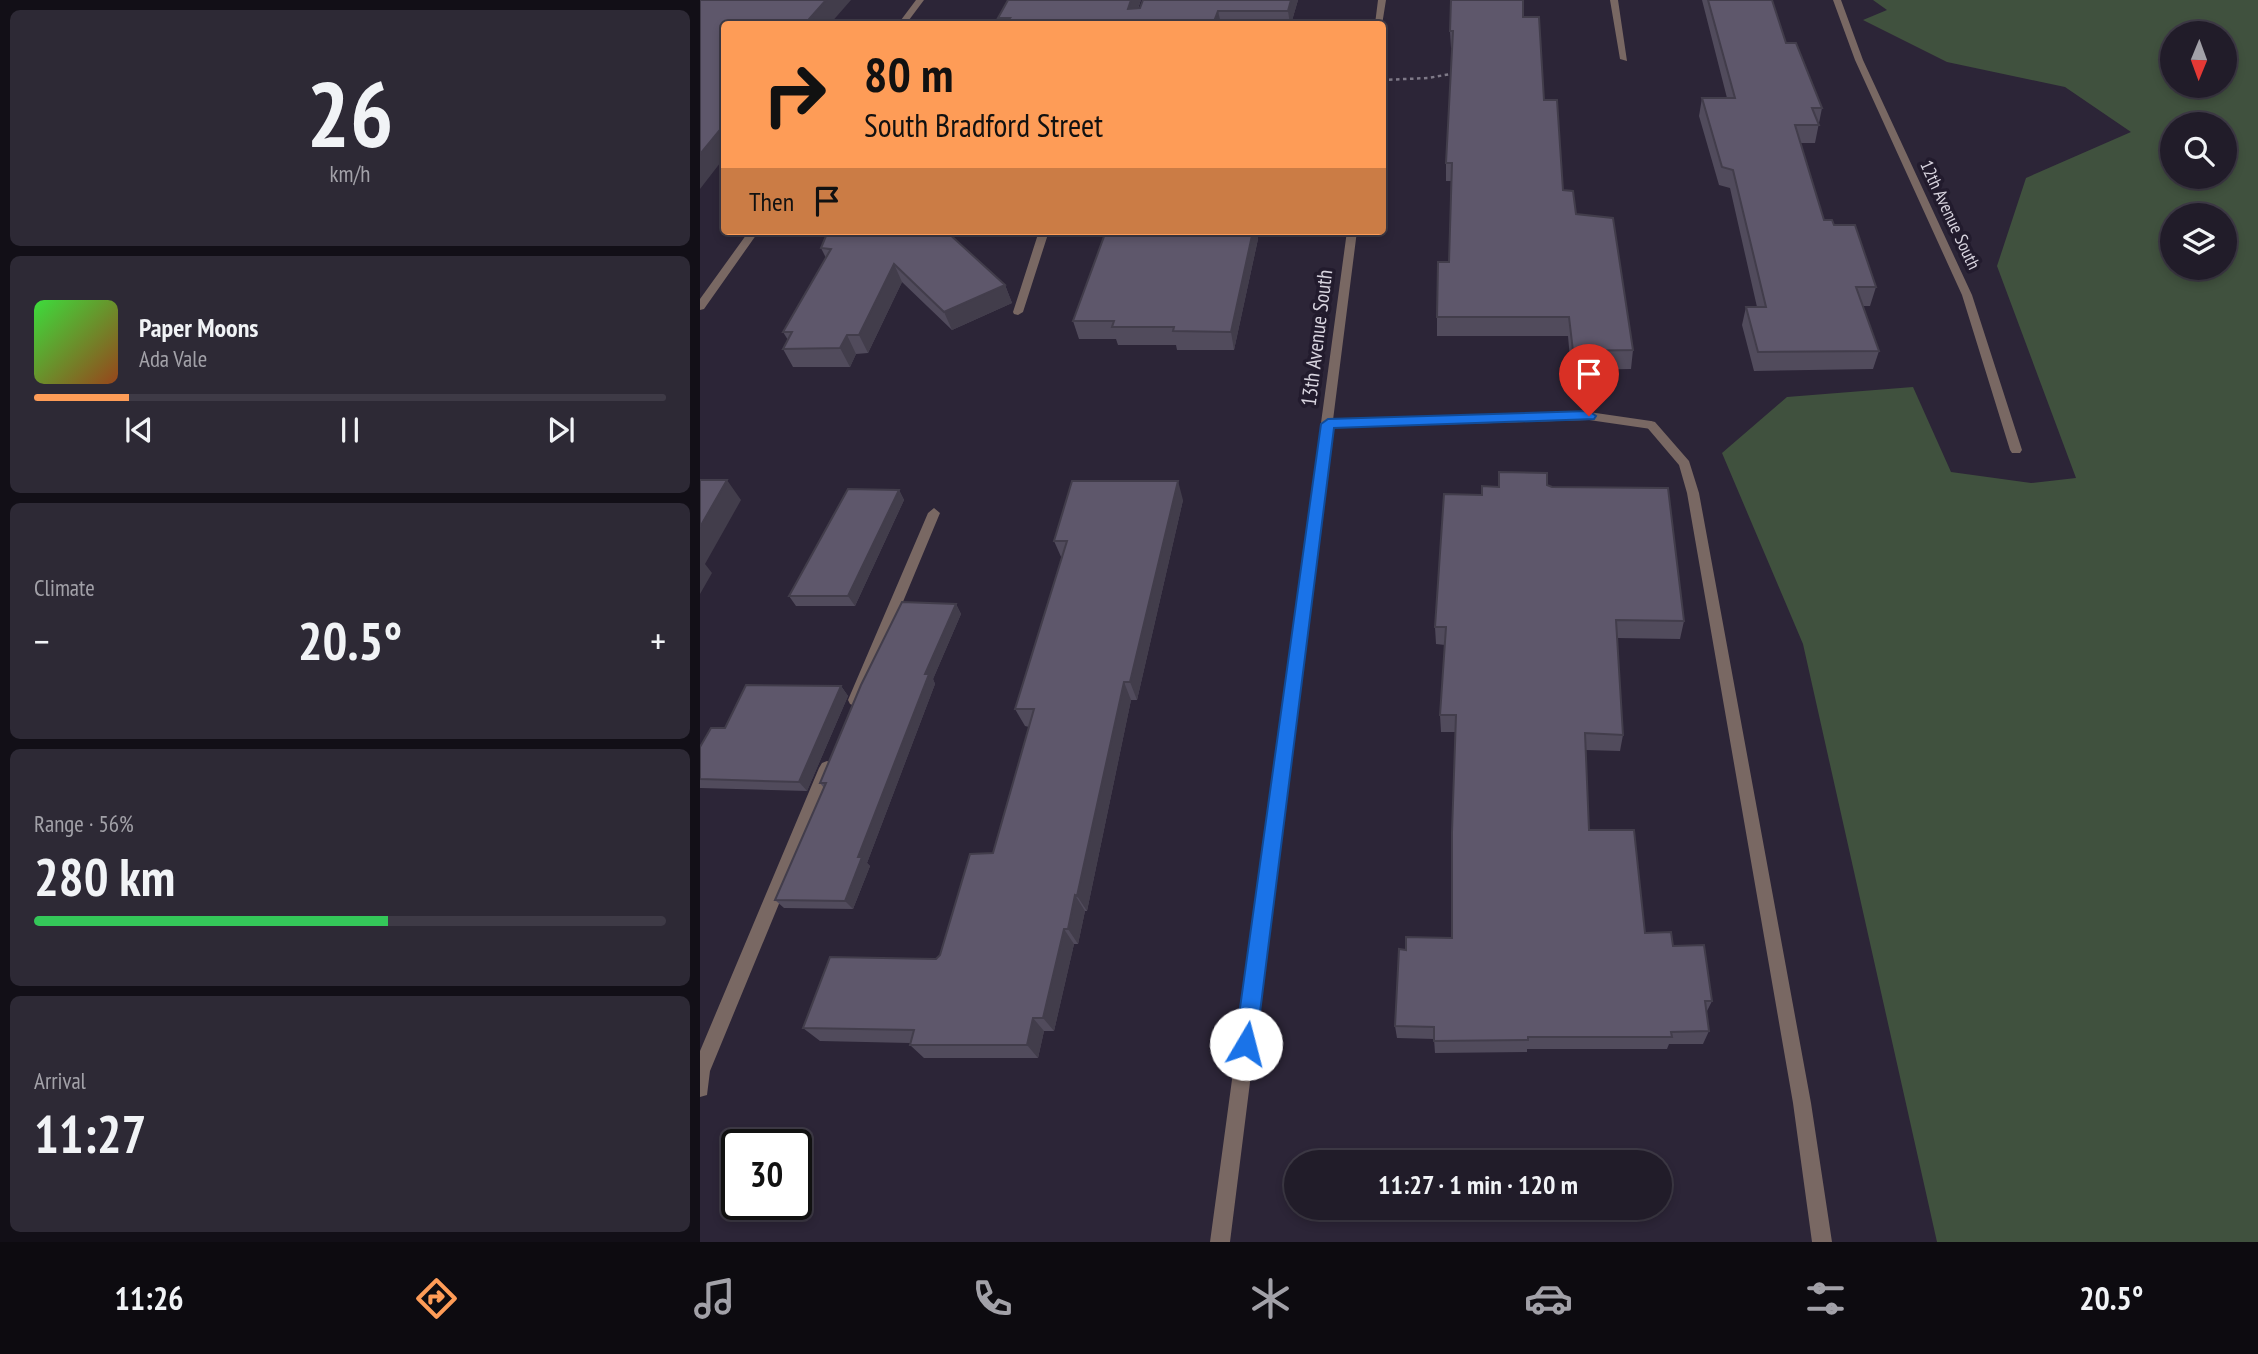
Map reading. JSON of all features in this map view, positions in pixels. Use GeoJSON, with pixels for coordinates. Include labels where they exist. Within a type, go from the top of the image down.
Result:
{"type":"FeatureCollection","features":[{"type":"Feature","properties":{"kind":"street"},"geometry":{"type":"LineString","coordinates":[[904,21],[920,0]]}},
{"type":"Feature","properties":{"kind":"street"},"geometry":{"type":"LineString","coordinates":[[1378,21],[1382,0]]}},
{"type":"Feature","properties":{"kind":"street"},"geometry":{"type":"LineString","coordinates":[[1614,0],[1623,59]]}},
{"type":"Feature","properties":{"kind":"street","name":"12th Avenue South"},"geometry":{"type":"LineString","coordinates":[[1837,0],[1859,60],[1967,295],[2016,450]]}},
{"type":"Feature","properties":{"kind":"street"},"geometry":{"type":"LineString","coordinates":[[700,307],[751,235]]}},
{"type":"Feature","properties":{"kind":"street"},"geometry":{"type":"LineString","coordinates":[[1018,312],[1043,235]]}},
{"type":"Feature","properties":{"kind":"street","name":"13th Avenue South"},"geometry":{"type":"LineString","coordinates":[[1220,1242],[1352,235]]}},
{"type":"Feature","properties":{"kind":"street"},"geometry":{"type":"LineString","coordinates":[[1328,424],[1589,416],[1651,425],[1685,464],[1693,493],[1802,1103],[1822,1242]]}},
{"type":"Feature","properties":{"kind":"street"},"geometry":{"type":"LineString","coordinates":[[851,710],[934,513]]}},
{"type":"Feature","properties":{"kind":"street"},"geometry":{"type":"LineString","coordinates":[[700,1088],[701,1071],[835,748]]}},
{"type":"Feature","properties":{"kind":"path"},"geometry":{"type":"LineString","coordinates":[[1386,80],[1428,78],[1463,72]]}},
{"type":"Feature","properties":{"kind":"green space"},"geometry":{"type":"Polygon","coordinates":[[[1873,0],[2258,0],[2258,1242],[1937,1242],[1803,644],[1722,453],[1787,397],[1913,387],[1951,472],[2031,483],[2076,478],[1997,266],[2026,178],[2131,132],[2065,87],[1947,62],[1863,20],[1887,10],[1873,0]]]}},
{"type":"Feature","properties":{"kind":"building"},"geometry":{"type":"Polygon","coordinates":[[[700,0],[826,0],[810,18],[813,18],[810,21],[721,21],[721,129],[700,154],[700,0]]]}},
{"type":"Feature","properties":{"kind":"building"},"geometry":{"type":"Polygon","coordinates":[[[1008,0],[1131,0],[1128,9],[1140,8],[1143,0],[1291,0],[1288,11],[1218,11],[1214,21],[1008,21],[1010,18],[998,18],[1008,0]]]}},
{"type":"Feature","properties":{"kind":"building"},"geometry":{"type":"Polygon","coordinates":[[[1451,0],[1523,0],[1523,17],[1539,17],[1544,100],[1557,100],[1563,190],[1573,191],[1576,214],[1613,218],[1633,350],[1573,351],[1569,317],[1437,317],[1438,262],[1449,262],[1452,163],[1446,163],[1453,31],[1450,31],[1451,0]]]}},
{"type":"Feature","properties":{"kind":"building"},"geometry":{"type":"Polygon","coordinates":[[[1708,0],[1772,0],[1786,43],[1796,43],[1822,108],[1812,108],[1819,125],[1795,125],[1824,220],[1832,220],[1834,225],[1855,225],[1876,287],[1856,287],[1879,351],[1758,352],[1746,307],[1766,307],[1733,170],[1722,167],[1702,98],[1735,98],[1708,0]]]}},
{"type":"Feature","properties":{"kind":"building"},"geometry":{"type":"Polygon","coordinates":[[[826,235],[950,235],[1005,285],[944,312],[894,264],[859,335],[847,335],[840,348],[783,349],[792,332],[783,332],[831,249],[821,248],[826,235]]]}},
{"type":"Feature","properties":{"kind":"building"},"geometry":{"type":"Polygon","coordinates":[[[1105,235],[1252,235],[1231,332],[1173,331],[1174,327],[1112,327],[1114,321],[1073,321],[1105,235]]]}},
{"type":"Feature","properties":{"kind":"building"},"geometry":{"type":"Polygon","coordinates":[[[1499,472],[1547,473],[1547,485],[1552,487],[1668,488],[1684,621],[1616,620],[1623,735],[1585,733],[1589,830],[1634,830],[1645,933],[1671,932],[1673,946],[1704,945],[1712,1001],[1705,1001],[1709,1031],[1671,1032],[1672,1037],[1528,1037],[1528,1040],[1434,1041],[1434,1027],[1395,1026],[1399,949],[1406,950],[1406,937],[1452,938],[1456,715],[1440,715],[1446,627],[1435,627],[1444,494],[1482,495],[1482,486],[1499,487],[1499,472]]]}},
{"type":"Feature","properties":{"kind":"building"},"geometry":{"type":"Polygon","coordinates":[[[700,480],[727,480],[700,527],[700,480]]]}},
{"type":"Feature","properties":{"kind":"building"},"geometry":{"type":"Polygon","coordinates":[[[1072,481],[1178,481],[1130,682],[1124,682],[1077,896],[1075,895],[1068,929],[1064,929],[1043,1018],[1033,1018],[1027,1045],[910,1045],[914,1030],[803,1028],[830,957],[936,959],[940,955],[970,854],[993,853],[1034,709],[1015,709],[1067,541],[1054,541],[1072,481]]]}},
{"type":"Feature","properties":{"kind":"building"},"geometry":{"type":"Polygon","coordinates":[[[848,489],[899,490],[848,596],[789,596],[848,489]]]}},
{"type":"Feature","properties":{"kind":"building"},"geometry":{"type":"Polygon","coordinates":[[[902,602],[956,604],[925,674],[929,674],[858,857],[862,857],[845,901],[775,900],[826,783],[820,783],[861,685],[902,602]]]}},
{"type":"Feature","properties":{"kind":"building"},"geometry":{"type":"Polygon","coordinates":[[[746,685],[841,686],[799,782],[700,779],[700,747],[711,728],[725,728],[746,685]]]}},
{"type":"Feature","properties":{"kind":"route"},"geometry":{"type":"LineString","coordinates":[[1246,1044],[1328,424],[1589,416]]}}]}
